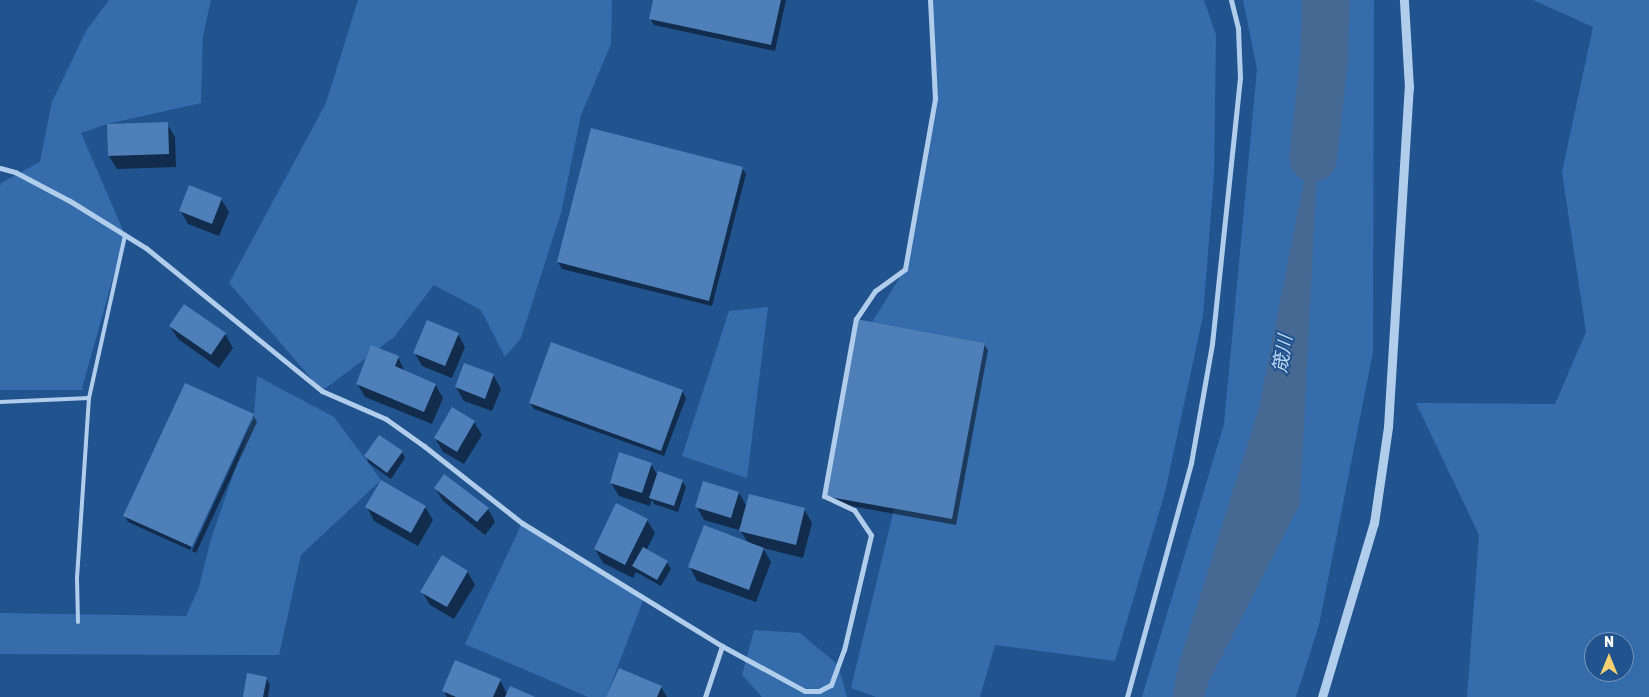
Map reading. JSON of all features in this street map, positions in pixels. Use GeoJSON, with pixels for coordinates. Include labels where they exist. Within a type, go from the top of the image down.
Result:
{"type":"FeatureCollection","features":[{"type":"Feature","properties":{"kind":"street"},"geometry":{"type":"LineString","coordinates":[[0,170],[15,172],[70,201],[146,248],[322,391],[386,419],[424,446],[522,523],[722,646],[806,691],[819,691],[830,685],[844,650],[871,534],[854,510],[824,496],[856,319],[875,291],[905,269],[935,98],[930,0]]}},
{"type":"Feature","properties":{"kind":"street"},"geometry":{"type":"LineString","coordinates":[[1127,697],[1191,462],[1212,344],[1240,78],[1238,28],[1231,0]]}},
{"type":"Feature","properties":{"kind":"street"},"geometry":{"type":"LineString","coordinates":[[1322,697],[1374,523],[1388,427],[1409,88],[1404,0]]}},
{"type":"Feature","properties":{"kind":"street"},"geometry":{"type":"LineString","coordinates":[[705,697],[722,646]]}},
{"type":"Feature","properties":{"kind":"lane"},"geometry":{"type":"LineString","coordinates":[[78,622],[77,578],[89,398],[125,235]]}},
{"type":"Feature","properties":{"kind":"lane"},"geometry":{"type":"LineString","coordinates":[[0,402],[89,398]]}},
{"type":"Feature","properties":{"kind":"shaded area"},"geometry":{"type":"Polygon","coordinates":[[[109,0],[211,0],[203,36],[201,103],[107,124],[81,133],[125,235],[82,388],[84,390],[0,390],[1,183],[40,162],[52,102],[86,31],[109,0]]]}},
{"type":"Feature","properties":{"kind":"shaded area"},"geometry":{"type":"Polygon","coordinates":[[[358,0],[612,0],[611,44],[581,115],[561,213],[521,338],[505,357],[481,310],[434,285],[394,337],[322,391],[229,283],[326,103],[358,0]]]}},
{"type":"Feature","properties":{"kind":"shaded area"},"geometry":{"type":"Polygon","coordinates":[[[929,0],[1204,0],[1216,35],[1214,175],[1203,316],[1165,492],[1115,661],[995,645],[980,697],[876,697],[851,688],[894,509],[952,519],[985,343],[872,322],[905,269],[933,113],[929,0]]]}},
{"type":"Feature","properties":{"kind":"shaded area"},"geometry":{"type":"Polygon","coordinates":[[[1243,0],[1374,0],[1373,352],[1319,625],[1296,697],[1142,697],[1224,424],[1257,69],[1243,0]]]}},
{"type":"Feature","properties":{"kind":"shaded area"},"geometry":{"type":"Polygon","coordinates":[[[1533,0],[1649,0],[1649,697],[1467,697],[1479,535],[1416,403],[1555,404],[1586,332],[1562,172],[1593,27],[1533,0]]]}},
{"type":"Feature","properties":{"kind":"shaded area"},"geometry":{"type":"Polygon","coordinates":[[[768,307],[747,478],[682,456],[729,311],[768,307]]]}},
{"type":"Feature","properties":{"kind":"shaded area"},"geometry":{"type":"Polygon","coordinates":[[[257,376],[334,417],[381,480],[301,555],[279,655],[0,654],[0,613],[186,616],[199,587],[211,539],[254,414],[257,376]]]}},
{"type":"Feature","properties":{"kind":"shaded area"},"geometry":{"type":"Polygon","coordinates":[[[522,523],[644,598],[606,697],[588,697],[465,644],[522,523]]]}},
{"type":"Feature","properties":{"kind":"shaded area"},"geometry":{"type":"Polygon","coordinates":[[[754,630],[800,633],[838,665],[847,697],[762,697],[742,675],[754,630]]]}},
{"type":"Feature","properties":{"kind":"water"},"geometry":{"type":"Polygon","coordinates":[[[1321,94],[1300,504],[1209,681],[1204,697],[1172,697],[1179,663],[1259,407],[1321,94]]]}},
{"type":"Feature","properties":{"kind":"building"},"geometry":{"type":"Polygon","coordinates":[[[653,0],[781,0],[771,45],[649,19],[653,0]]]}},
{"type":"Feature","properties":{"kind":"building"},"geometry":{"type":"Polygon","coordinates":[[[168,122],[169,154],[108,156],[107,124],[168,122]]]}},
{"type":"Feature","properties":{"kind":"building"},"geometry":{"type":"Polygon","coordinates":[[[591,128],[743,167],[709,301],[557,262],[591,128]]]}},
{"type":"Feature","properties":{"kind":"building"},"geometry":{"type":"Polygon","coordinates":[[[189,185],[222,198],[212,224],[179,211],[189,185]]]}},
{"type":"Feature","properties":{"kind":"building"},"geometry":{"type":"Polygon","coordinates":[[[184,304],[226,333],[211,355],[169,326],[184,304]]]}},
{"type":"Feature","properties":{"kind":"building"},"geometry":{"type":"Polygon","coordinates":[[[856,319],[985,343],[952,519],[824,496],[856,319]]]}},
{"type":"Feature","properties":{"kind":"building"},"geometry":{"type":"Polygon","coordinates":[[[427,320],[459,333],[445,366],[413,353],[427,320]]]}},
{"type":"Feature","properties":{"kind":"building"},"geometry":{"type":"Polygon","coordinates":[[[551,342],[683,390],[661,451],[529,403],[551,342]]]}},
{"type":"Feature","properties":{"kind":"building"},"geometry":{"type":"Polygon","coordinates":[[[371,345],[399,356],[395,366],[436,384],[424,412],[356,384],[371,345]]]}},
{"type":"Feature","properties":{"kind":"building"},"geometry":{"type":"Polygon","coordinates":[[[464,363],[494,374],[485,399],[455,387],[464,363]]]}},
{"type":"Feature","properties":{"kind":"building"},"geometry":{"type":"Polygon","coordinates":[[[185,383],[254,414],[192,547],[123,516],[185,383]]]}},
{"type":"Feature","properties":{"kind":"building"},"geometry":{"type":"Polygon","coordinates":[[[452,407],[475,421],[457,452],[434,438],[452,407]]]}},
{"type":"Feature","properties":{"kind":"building"},"geometry":{"type":"Polygon","coordinates":[[[379,435],[403,451],[387,473],[364,456],[379,435]]]}},
{"type":"Feature","properties":{"kind":"building"},"geometry":{"type":"Polygon","coordinates":[[[619,452],[652,463],[642,493],[610,483],[619,452]]]}},
{"type":"Feature","properties":{"kind":"building"},"geometry":{"type":"Polygon","coordinates":[[[658,471],[683,480],[674,506],[649,498],[658,471]]]}},
{"type":"Feature","properties":{"kind":"building"},"geometry":{"type":"Polygon","coordinates":[[[444,474],[489,508],[477,522],[434,488],[444,474]]]}},
{"type":"Feature","properties":{"kind":"building"},"geometry":{"type":"Polygon","coordinates":[[[381,480],[426,506],[411,533],[365,507],[381,480]]]}},
{"type":"Feature","properties":{"kind":"building"},"geometry":{"type":"Polygon","coordinates":[[[703,481],[739,492],[731,518],[695,507],[703,481]]]}},
{"type":"Feature","properties":{"kind":"building"},"geometry":{"type":"Polygon","coordinates":[[[749,494],[805,508],[796,545],[739,531],[749,494]]]}},
{"type":"Feature","properties":{"kind":"building"},"geometry":{"type":"Polygon","coordinates":[[[616,503],[648,519],[625,565],[594,549],[616,503]]]}},
{"type":"Feature","properties":{"kind":"building"},"geometry":{"type":"Polygon","coordinates":[[[704,525],[764,548],[749,590],[688,567],[704,525]]]}},
{"type":"Feature","properties":{"kind":"building"},"geometry":{"type":"Polygon","coordinates":[[[643,547],[668,561],[657,580],[632,566],[643,547]]]}},
{"type":"Feature","properties":{"kind":"building"},"geometry":{"type":"Polygon","coordinates":[[[442,555],[468,571],[447,607],[420,592],[442,555]]]}},
{"type":"Feature","properties":{"kind":"building"},"geometry":{"type":"Polygon","coordinates":[[[455,660],[501,679],[493,697],[456,697],[442,691],[455,660]]]}},
{"type":"Feature","properties":{"kind":"building"},"geometry":{"type":"Polygon","coordinates":[[[619,668],[662,686],[657,697],[606,697],[619,668]]]}},
{"type":"Feature","properties":{"kind":"building"},"geometry":{"type":"Polygon","coordinates":[[[247,673],[267,677],[263,697],[243,697],[247,673]]]}},
{"type":"Feature","properties":{"kind":"building"},"geometry":{"type":"Polygon","coordinates":[[[510,686],[535,697],[505,697],[510,686]]]}},
{"type":"Feature","properties":{"kind":"waterway","name":"筬川"},"geometry":{"type":"LineString","coordinates":[[1313,158],[1324,60],[1326,0]]}}]}
